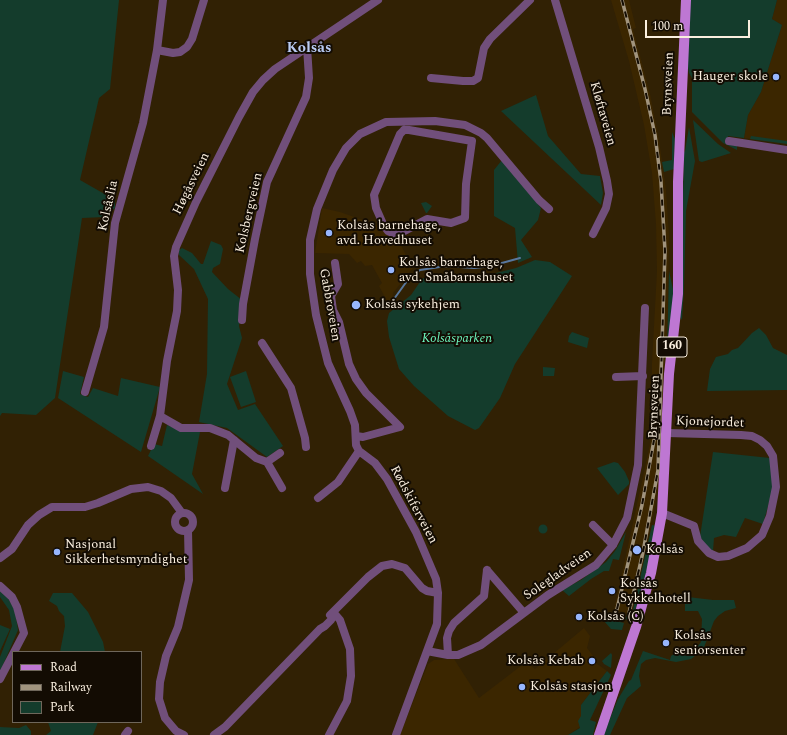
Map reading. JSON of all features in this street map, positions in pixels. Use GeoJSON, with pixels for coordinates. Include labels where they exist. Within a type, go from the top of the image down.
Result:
{"type":"FeatureCollection","features":[{"type":"Feature","properties":{"kind":"main road","name":"Brynsveien"},"geometry":{"type":"LineString","coordinates":[[599,735],[636,628],[652,569],[662,513],[669,374],[678,294],[678,182],[686,0]]}},
{"type":"Feature","properties":{"kind":"street","name":"Kolsåslia"},"geometry":{"type":"LineString","coordinates":[[85,392],[104,327],[115,223],[143,123],[163,0]]}},
{"type":"Feature","properties":{"kind":"street"},"geometry":{"type":"LineString","coordinates":[[156,50],[173,53],[180,52],[187,47],[192,39],[204,0]]}},
{"type":"Feature","properties":{"kind":"street","name":"Høgåsveien"},"geometry":{"type":"LineString","coordinates":[[151,446],[160,416],[167,361],[177,311],[178,290],[174,256],[180,236],[239,117],[253,92],[275,69],[378,0]]}},
{"type":"Feature","properties":{"kind":"street"},"geometry":{"type":"LineString","coordinates":[[431,78],[473,81],[478,78],[484,48],[490,39],[530,0]]}},
{"type":"Feature","properties":{"kind":"street","name":"Kløftaveien"},"geometry":{"type":"LineString","coordinates":[[556,0],[608,181],[609,194],[606,208],[593,234]]}},
{"type":"Feature","properties":{"kind":"street","name":"Kolsbergveien"},"geometry":{"type":"LineString","coordinates":[[242,320],[243,304],[267,182],[306,97],[309,78],[307,47]]}},
{"type":"Feature","properties":{"kind":"street","name":"Gabbroveien"},"geometry":{"type":"LineString","coordinates":[[359,451],[355,425],[328,363],[310,274],[310,240],[322,193],[346,148],[352,141],[368,129],[386,122],[450,122],[475,129],[496,146],[529,188],[549,209]]}},
{"type":"Feature","properties":{"kind":"street"},"geometry":{"type":"LineString","coordinates":[[472,142],[409,130],[404,130],[400,134],[374,195],[378,214],[388,231],[397,235],[427,219],[451,223],[466,218],[466,184],[475,129]]}},
{"type":"Feature","properties":{"kind":"street"},"geometry":{"type":"LineString","coordinates":[[729,141],[787,150]]}},
{"type":"Feature","properties":{"kind":"street"},"geometry":{"type":"LineString","coordinates":[[335,264],[338,284],[331,296],[333,310],[339,322],[349,364],[356,379],[366,393],[400,427],[363,437],[356,436]]}},
{"type":"Feature","properties":{"kind":"street","name":"Solegladveien"},"geometry":{"type":"LineString","coordinates":[[428,650],[448,656],[466,653],[481,645],[554,591],[563,587],[596,565],[613,545],[627,518],[636,478],[641,436],[645,308]]}},
{"type":"Feature","properties":{"kind":"street"},"geometry":{"type":"LineString","coordinates":[[262,343],[291,388],[306,438],[306,446]]}},
{"type":"Feature","properties":{"kind":"street"},"geometry":{"type":"LineString","coordinates":[[616,377],[643,376]]}},
{"type":"Feature","properties":{"kind":"street"},"geometry":{"type":"LineString","coordinates":[[160,416],[181,428],[210,428],[228,435],[256,458],[267,462],[282,488]]}},
{"type":"Feature","properties":{"kind":"street","name":"Kjonejordet"},"geometry":{"type":"LineString","coordinates":[[662,513],[694,526],[698,542],[709,553],[718,557],[728,556],[747,548],[762,534],[770,516],[776,487],[773,456],[767,446],[752,436],[667,433]]}},
{"type":"Feature","properties":{"kind":"street"},"geometry":{"type":"LineString","coordinates":[[225,488],[234,440]]}},
{"type":"Feature","properties":{"kind":"street"},"geometry":{"type":"LineString","coordinates":[[318,498],[338,482],[359,451]]}},
{"type":"Feature","properties":{"kind":"street","name":"Rødskiferveien"},"geometry":{"type":"LineString","coordinates":[[359,451],[375,463],[387,479],[424,549],[436,579],[438,593],[437,624],[396,735]]}},
{"type":"Feature","properties":{"kind":"street"},"geometry":{"type":"LineString","coordinates":[[267,462],[280,453]]}},
{"type":"Feature","properties":{"kind":"street"},"geometry":{"type":"LineString","coordinates":[[0,558],[12,549],[28,525],[39,515],[52,507],[85,507],[131,489],[144,487],[161,491],[176,505],[180,514]]}},
{"type":"Feature","properties":{"kind":"street"},"geometry":{"type":"LineString","coordinates":[[180,514],[188,514],[192,518],[193,523],[186,533],[189,580],[178,627],[166,656],[160,682],[159,698],[165,718],[176,731],[184,735]]}},
{"type":"Feature","properties":{"kind":"street"},"geometry":{"type":"LineString","coordinates":[[180,514],[176,520],[176,525],[186,533]]}},
{"type":"Feature","properties":{"kind":"street"},"geometry":{"type":"LineString","coordinates":[[593,524],[613,545]]}},
{"type":"Feature","properties":{"kind":"street"},"geometry":{"type":"LineString","coordinates":[[214,735],[229,724],[320,629],[320,625],[382,566],[392,564],[405,568],[427,592],[438,593]]}},
{"type":"Feature","properties":{"kind":"street"},"geometry":{"type":"LineString","coordinates":[[448,656],[447,638],[449,631],[454,623],[484,596],[487,570],[524,613]]}},
{"type":"Feature","properties":{"kind":"street"},"geometry":{"type":"LineString","coordinates":[[0,586],[12,597],[17,606],[24,633],[15,651]]}},
{"type":"Feature","properties":{"kind":"street"},"geometry":{"type":"LineString","coordinates":[[329,735],[347,701],[351,676],[350,648],[340,620],[334,613]]}},
{"type":"Feature","properties":{"kind":"street"},"geometry":{"type":"LineString","coordinates":[[0,679],[12,656]]}},
{"type":"Feature","properties":{"kind":"shaded area"},"geometry":{"type":"Polygon","coordinates":[[[611,0],[629,0],[636,28],[633,29],[650,94],[659,140],[666,190],[669,235],[668,319],[660,481],[632,614],[614,610],[652,435],[652,363],[657,271],[656,224],[652,173],[644,125],[629,61],[611,0]]]}},
{"type":"Feature","properties":{"kind":"shaded area","name":"Hauger skole"},"geometry":{"type":"Polygon","coordinates":[[[777,0],[787,0],[787,144],[744,138],[748,115],[761,92],[782,25],[772,19],[777,0]]]}},
{"type":"Feature","properties":{"kind":"shaded area"},"geometry":{"type":"Polygon","coordinates":[[[322,208],[340,212],[383,227],[391,239],[397,238],[413,268],[393,293],[392,303],[389,305],[379,286],[382,283],[372,265],[365,266],[361,261],[357,263],[349,254],[315,253],[322,208]]]}},
{"type":"Feature","properties":{"kind":"shaded area"},"geometry":{"type":"Polygon","coordinates":[[[584,628],[590,636],[587,648],[597,661],[596,663],[607,671],[581,705],[582,710],[580,727],[568,735],[400,735],[428,664],[434,660],[454,659],[479,698],[526,662],[535,669],[584,628]]]}},
{"type":"Feature","properties":{"kind":"green space"},"geometry":{"type":"Polygon","coordinates":[[[0,0],[119,0],[110,89],[99,98],[80,180],[115,200],[115,208],[105,217],[82,218],[55,398],[36,415],[2,413],[0,416],[0,0]]]}},
{"type":"Feature","properties":{"kind":"green space"},"geometry":{"type":"Polygon","coordinates":[[[690,0],[777,0],[772,19],[782,25],[761,92],[748,115],[744,138],[728,136],[728,144],[737,146],[737,150],[723,143],[692,112],[692,78],[689,73],[687,61],[690,0]]]}},
{"type":"Feature","properties":{"kind":"green space"},"geometry":{"type":"Polygon","coordinates":[[[536,95],[548,136],[581,174],[600,176],[603,193],[601,205],[501,111],[536,95]]]}},
{"type":"Feature","properties":{"kind":"green space"},"geometry":{"type":"Polygon","coordinates":[[[693,120],[718,144],[731,153],[702,162],[699,161],[693,120]]]}},
{"type":"Feature","properties":{"kind":"green space"},"geometry":{"type":"Polygon","coordinates":[[[689,127],[695,161],[686,211],[682,320],[680,317],[684,152],[689,127]]]}},
{"type":"Feature","properties":{"kind":"green space"},"geometry":{"type":"Polygon","coordinates":[[[672,132],[675,139],[674,169],[664,172],[662,162],[672,160],[672,132]]]}},
{"type":"Feature","properties":{"kind":"green space"},"geometry":{"type":"Polygon","coordinates":[[[751,136],[787,141],[787,144],[750,139],[751,136]]]}},
{"type":"Feature","properties":{"kind":"green space"},"geometry":{"type":"Polygon","coordinates":[[[502,160],[541,208],[538,220],[521,240],[532,257],[518,263],[515,228],[494,216],[494,170],[502,160]]]}},
{"type":"Feature","properties":{"kind":"green space"},"geometry":{"type":"Polygon","coordinates":[[[426,202],[432,206],[427,213],[421,203],[426,202]]]}},
{"type":"Feature","properties":{"kind":"green space"},"geometry":{"type":"Polygon","coordinates":[[[211,241],[221,245],[223,249],[220,264],[213,268],[212,272],[228,289],[242,300],[239,326],[242,338],[227,384],[238,410],[255,404],[283,446],[267,457],[227,428],[199,422],[207,374],[208,299],[194,269],[179,255],[179,250],[182,248],[192,253],[201,264],[203,264],[211,241]]]}},
{"type":"Feature","properties":{"kind":"green space","name":"Kolsåsparken"},"geometry":{"type":"Polygon","coordinates":[[[535,260],[550,262],[572,276],[515,364],[500,398],[479,428],[475,430],[448,416],[414,386],[399,369],[389,337],[387,321],[389,313],[411,295],[422,279],[428,276],[439,274],[484,276],[516,268],[535,260]]]}},
{"type":"Feature","properties":{"kind":"green space"},"geometry":{"type":"Polygon","coordinates":[[[669,271],[674,294],[667,352],[669,271]]]}},
{"type":"Feature","properties":{"kind":"green space"},"geometry":{"type":"Polygon","coordinates":[[[759,328],[766,335],[773,348],[787,355],[787,390],[707,391],[710,369],[716,357],[728,354],[732,350],[738,348],[752,333],[759,328]]]}},
{"type":"Feature","properties":{"kind":"green space"},"geometry":{"type":"Polygon","coordinates":[[[572,332],[589,338],[587,348],[568,342],[569,336],[572,332]]]}},
{"type":"Feature","properties":{"kind":"green space"},"geometry":{"type":"Polygon","coordinates":[[[543,367],[555,368],[554,376],[543,376],[543,367]]]}},
{"type":"Feature","properties":{"kind":"green space"},"geometry":{"type":"Polygon","coordinates":[[[63,371],[84,377],[80,394],[88,397],[93,388],[118,396],[121,378],[160,387],[141,452],[58,398],[63,371]]]}},
{"type":"Feature","properties":{"kind":"green space"},"geometry":{"type":"Polygon","coordinates":[[[246,371],[256,402],[241,407],[230,377],[246,371]]]}},
{"type":"Feature","properties":{"kind":"green space"},"geometry":{"type":"Polygon","coordinates":[[[167,425],[183,431],[200,432],[192,474],[203,494],[148,456],[154,444],[162,446],[167,425]]]}},
{"type":"Feature","properties":{"kind":"green space"},"geometry":{"type":"Polygon","coordinates":[[[713,452],[770,458],[774,485],[763,524],[745,518],[736,537],[724,535],[714,538],[713,551],[699,543],[713,452]]]}},
{"type":"Feature","properties":{"kind":"green space"},"geometry":{"type":"Polygon","coordinates":[[[614,462],[618,463],[625,472],[629,481],[629,484],[618,495],[597,468],[614,462]]]}},
{"type":"Feature","properties":{"kind":"green space"},"geometry":{"type":"Polygon","coordinates":[[[543,524],[548,529],[543,534],[538,529],[543,524]]]}},
{"type":"Feature","properties":{"kind":"green space"},"geometry":{"type":"Polygon","coordinates":[[[652,525],[657,526],[647,570],[632,621],[625,619],[628,613],[632,614],[652,525]]]}},
{"type":"Feature","properties":{"kind":"green space"},"geometry":{"type":"Polygon","coordinates":[[[626,532],[619,560],[613,559],[609,571],[604,571],[591,579],[569,596],[562,590],[581,580],[606,562],[615,551],[626,532]]]}},
{"type":"Feature","properties":{"kind":"green space"},"geometry":{"type":"Polygon","coordinates":[[[0,591],[8,598],[15,610],[18,630],[0,672],[0,657],[12,626],[9,610],[0,597],[0,591]]]}},
{"type":"Feature","properties":{"kind":"green space"},"geometry":{"type":"Polygon","coordinates":[[[53,593],[72,593],[88,612],[103,642],[105,651],[60,651],[65,626],[64,616],[59,611],[57,606],[49,601],[53,593]]]}},
{"type":"Feature","properties":{"kind":"green space"},"geometry":{"type":"Polygon","coordinates":[[[688,597],[713,600],[734,600],[736,608],[725,611],[718,616],[714,621],[703,650],[691,659],[676,662],[655,658],[646,660],[641,664],[639,676],[641,686],[627,698],[610,735],[603,735],[618,699],[631,680],[643,651],[670,660],[671,656],[674,654],[687,653],[697,647],[701,642],[702,619],[698,611],[685,611],[685,600],[688,597]]]}},
{"type":"Feature","properties":{"kind":"green space"},"geometry":{"type":"Polygon","coordinates":[[[605,618],[624,623],[622,630],[611,629],[604,621],[605,618]]]}},
{"type":"Feature","properties":{"kind":"green space"},"geometry":{"type":"Polygon","coordinates":[[[0,625],[10,629],[0,651],[0,625]]]}},
{"type":"Feature","properties":{"kind":"green space"},"geometry":{"type":"Polygon","coordinates":[[[611,653],[612,655],[611,668],[602,661],[611,653]]]}},
{"type":"Feature","properties":{"kind":"green space"},"geometry":{"type":"Polygon","coordinates":[[[607,671],[611,675],[590,720],[596,722],[593,735],[568,735],[580,728],[578,721],[581,716],[581,705],[607,671]]]}},
{"type":"Feature","properties":{"kind":"green space"},"geometry":{"type":"Polygon","coordinates":[[[48,723],[98,723],[93,735],[46,735],[51,731],[48,723]]]}},
{"type":"Feature","properties":{"kind":"green space"},"geometry":{"type":"Polygon","coordinates":[[[26,725],[31,731],[31,735],[0,735],[0,727],[19,728],[26,725]]]}},
{"type":"Feature","properties":{"kind":"waterway"},"geometry":{"type":"LineString","coordinates":[[394,299],[407,281],[420,270],[446,266],[474,268],[491,266],[520,258]]}},
{"type":"Feature","properties":{"kind":"railway"},"geometry":{"type":"LineString","coordinates":[[622,0],[645,89],[655,135],[661,182],[665,251],[658,470],[643,552],[629,613]]}},
{"type":"Feature","properties":{"kind":"railway"},"geometry":{"type":"LineString","coordinates":[[617,609],[642,505],[654,440]]}},
{"type":"Feature","properties":{"kind":"place","name":"Hauger skole"},"geometry":{"type":"Point","coordinates":[776,77]}},
{"type":"Feature","properties":{"kind":"place","name":"Kolsås barnehage, avd. Hovedhuset"},"geometry":{"type":"Point","coordinates":[329,233]}},
{"type":"Feature","properties":{"kind":"place","name":"Kolsås barnehage, avd. Småbarnshuset"},"geometry":{"type":"Point","coordinates":[391,270]}},
{"type":"Feature","properties":{"kind":"place","name":"Kolsås sykehjem"},"geometry":{"type":"Point","coordinates":[356,305]}},
{"type":"Feature","properties":{"kind":"place","name":"Kolsås"},"geometry":{"type":"Point","coordinates":[637,550]}},
{"type":"Feature","properties":{"kind":"place","name":"Nasjonal Sikkerhetsmyndighet"},"geometry":{"type":"Point","coordinates":[57,552]}},
{"type":"Feature","properties":{"kind":"place","name":"Kolsås Sykkelhotell"},"geometry":{"type":"Point","coordinates":[612,591]}},
{"type":"Feature","properties":{"kind":"place","name":"Kolsås (C)"},"geometry":{"type":"Point","coordinates":[579,617]}},
{"type":"Feature","properties":{"kind":"place","name":"Kolsås seniorsenter"},"geometry":{"type":"Point","coordinates":[666,643]}},
{"type":"Feature","properties":{"kind":"place","name":"Kolsås Kebab"},"geometry":{"type":"Point","coordinates":[592,661]}},
{"type":"Feature","properties":{"kind":"place","name":"Kolsås stasjon"},"geometry":{"type":"Point","coordinates":[522,687]}},
{"type":"Feature","properties":{"kind":"district","name":"Kolsås"},"geometry":{"type":"Point","coordinates":[309,49]}}]}
